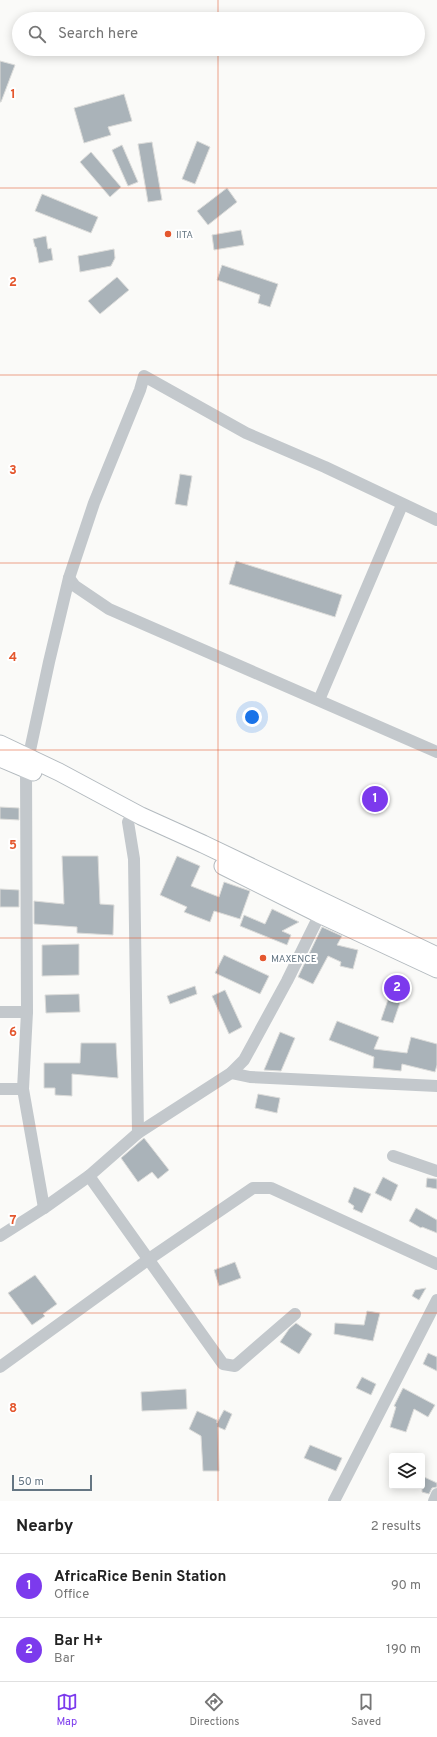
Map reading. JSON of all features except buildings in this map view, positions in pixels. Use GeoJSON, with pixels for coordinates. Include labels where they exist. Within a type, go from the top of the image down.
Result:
{"type":"FeatureCollection","features":[{"type":"Feature","properties":{"kind":"main road"},"geometry":{"type":"LineString","coordinates":[[0,744],[27,763],[131,817],[195,853],[437,956]]}},
{"type":"Feature","properties":{"kind":"main road"},"geometry":{"type":"LineString","coordinates":[[0,758],[27,763]]}},
{"type":"Feature","properties":{"kind":"main road"},"geometry":{"type":"LineString","coordinates":[[323,908],[437,969]]}},
{"type":"Feature","properties":{"kind":"street"},"geometry":{"type":"LineString","coordinates":[[44,1208],[23,1089],[27,1012],[27,763],[69,578],[94,503],[140,390],[144,376],[246,433],[325,467],[402,505],[437,520]]}},
{"type":"Feature","properties":{"kind":"street"},"geometry":{"type":"LineString","coordinates":[[319,700],[402,505]]}},
{"type":"Feature","properties":{"kind":"street"},"geometry":{"type":"LineString","coordinates":[[69,578],[75,586],[109,609],[437,752]]}},
{"type":"Feature","properties":{"kind":"street"},"geometry":{"type":"LineString","coordinates":[[131,817],[134,859],[138,1133]]}},
{"type":"Feature","properties":{"kind":"street"},"geometry":{"type":"LineString","coordinates":[[0,1236],[44,1208],[89,1176],[138,1133],[231,1073],[244,1060],[287,981],[323,908]]}},
{"type":"Feature","properties":{"kind":"street"},"geometry":{"type":"LineString","coordinates":[[0,1012],[27,1012]]}},
{"type":"Feature","properties":{"kind":"street"},"geometry":{"type":"LineString","coordinates":[[231,1073],[250,1077],[437,1086]]}},
{"type":"Feature","properties":{"kind":"street"},"geometry":{"type":"LineString","coordinates":[[0,1089],[23,1089]]}},
{"type":"Feature","properties":{"kind":"street"},"geometry":{"type":"LineString","coordinates":[[393,1156],[437,1171]]}},
{"type":"Feature","properties":{"kind":"street"},"geometry":{"type":"LineString","coordinates":[[89,1176],[223,1364],[235,1366],[295,1314]]}},
{"type":"Feature","properties":{"kind":"street"},"geometry":{"type":"LineString","coordinates":[[0,1367],[149,1260],[253,1188],[271,1188],[437,1264]]}},
{"type":"Feature","properties":{"kind":"street"},"geometry":{"type":"LineString","coordinates":[[334,1501],[436,1307]]}},
{"type":"Feature","properties":{"kind":"street"},"geometry":{"type":"LineString","coordinates":[[434,1501],[437,1494]]}},
{"type":"Feature","properties":{"kind":"place","name":"IITA"},"geometry":{"type":"Point","coordinates":[168,234]}},
{"type":"Feature","properties":{"kind":"place","name":"AfricaRice Benin Station"},"geometry":{"type":"Point","coordinates":[375,799]}},
{"type":"Feature","properties":{"kind":"place","name":"MAXENCE"},"geometry":{"type":"Point","coordinates":[263,958]}},
{"type":"Feature","properties":{"kind":"place","name":"Bar H+"},"geometry":{"type":"Point","coordinates":[397,988]}}]}
